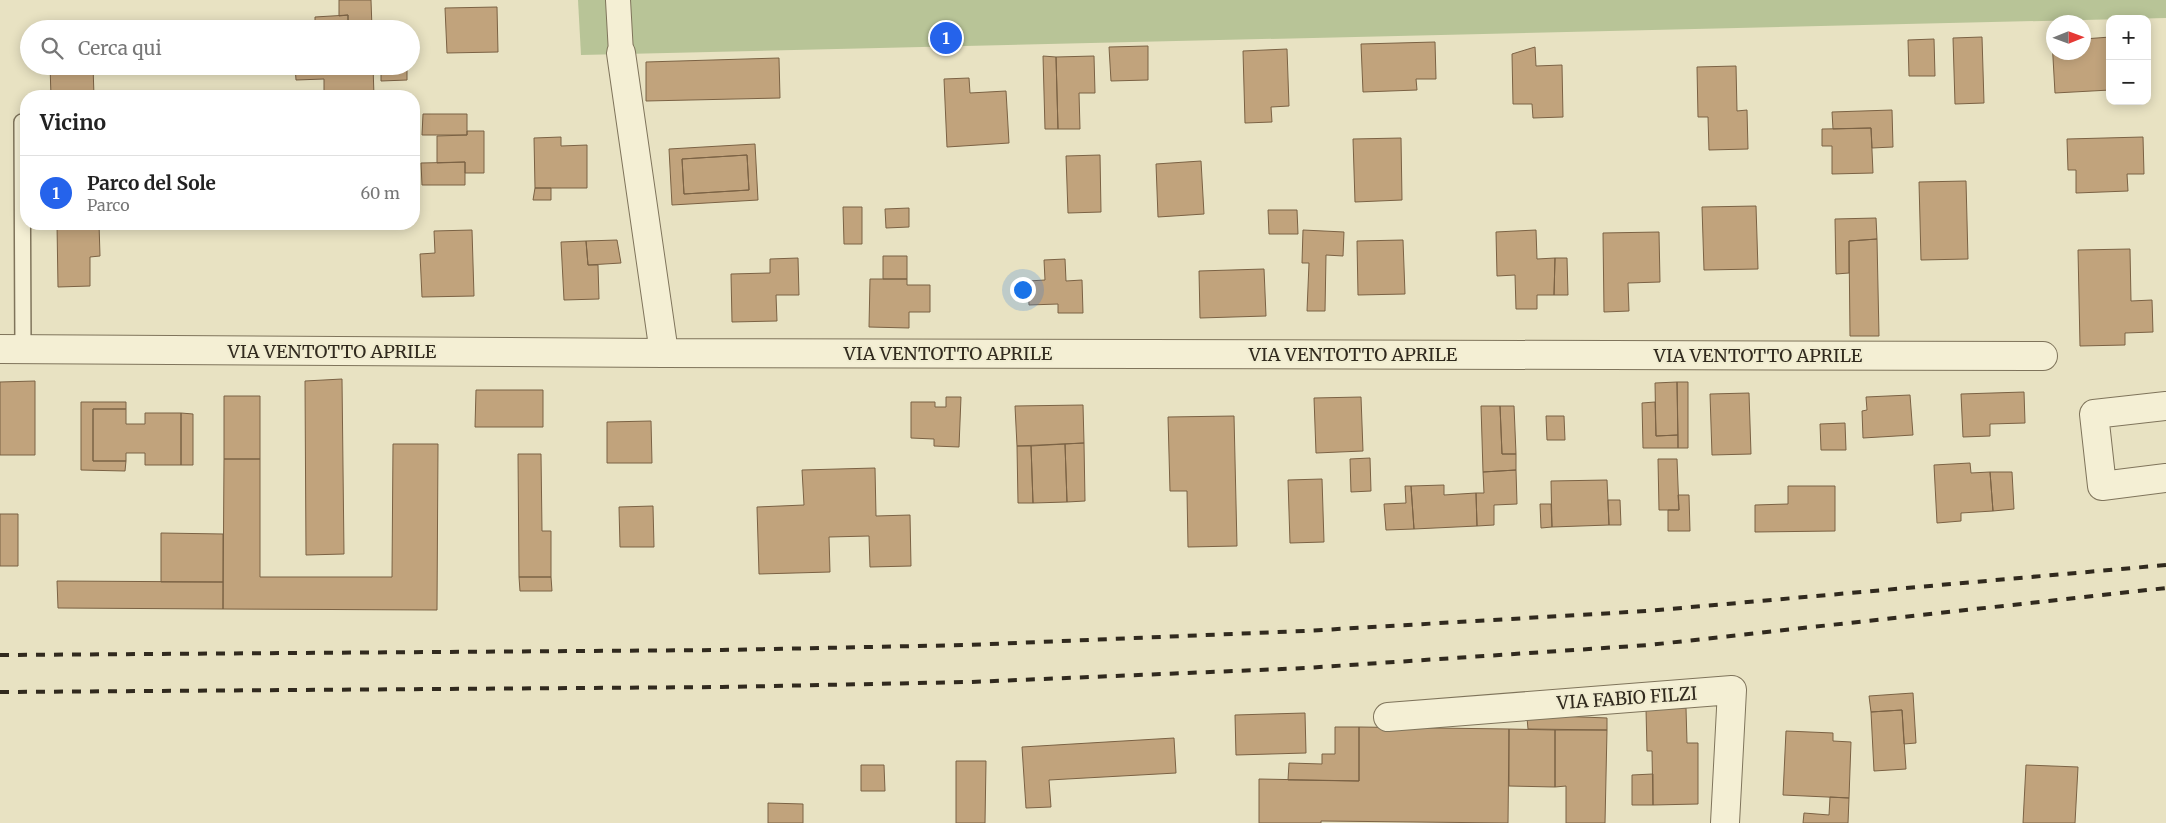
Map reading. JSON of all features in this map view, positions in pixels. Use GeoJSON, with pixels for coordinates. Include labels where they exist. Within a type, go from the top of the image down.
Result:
{"type":"FeatureCollection","features":[{"type":"Feature","properties":{"kind":"street"},"geometry":{"type":"LineString","coordinates":[[618,0],[621,53],[664,353]]}},
{"type":"Feature","properties":{"kind":"street","name":"VIA VENTOTTO APRILE"},"geometry":{"type":"LineString","coordinates":[[12,349],[664,353],[2043,356]]}},
{"type":"Feature","properties":{"kind":"street"},"geometry":{"type":"LineString","coordinates":[[2166,406],[2094,414],[2102,486],[2166,478]]}},
{"type":"Feature","properties":{"kind":"street","name":"VIA FABIO FILZI"},"geometry":{"type":"LineString","coordinates":[[1388,717],[1732,690],[1725,823]]}},
{"type":"Feature","properties":{"kind":"lane"},"geometry":{"type":"LineString","coordinates":[[12,349],[20,167]]}},
{"type":"Feature","properties":{"kind":"green space"},"geometry":{"type":"Polygon","coordinates":[[[578,0],[2166,0],[2166,18],[2151,18],[2151,15],[2106,15],[2106,19],[2091,20],[2091,15],[2046,15],[2046,21],[581,55],[578,0]]]}},
{"type":"Feature","properties":{"kind":"building"},"geometry":{"type":"Polygon","coordinates":[[[339,0],[371,0],[372,20],[348,20],[348,15],[339,16],[339,0]]]}},
{"type":"Feature","properties":{"kind":"building"},"geometry":{"type":"Polygon","coordinates":[[[497,7],[498,52],[447,53],[445,8],[497,7]]]}},
{"type":"Feature","properties":{"kind":"building"},"geometry":{"type":"Polygon","coordinates":[[[348,15],[348,20],[315,20],[315,17],[348,15]]]}},
{"type":"Feature","properties":{"kind":"building"},"geometry":{"type":"Polygon","coordinates":[[[1982,37],[1984,103],[1955,104],[1953,38],[1982,37]]]}},
{"type":"Feature","properties":{"kind":"building"},"geometry":{"type":"Polygon","coordinates":[[[2106,37],[2106,90],[2055,93],[2053,60],[2091,60],[2091,38],[2106,37]]]}},
{"type":"Feature","properties":{"kind":"building"},"geometry":{"type":"Polygon","coordinates":[[[1934,39],[1935,76],[1909,76],[1908,40],[1934,39]]]}},
{"type":"Feature","properties":{"kind":"building"},"geometry":{"type":"Polygon","coordinates":[[[1435,42],[1436,79],[1416,79],[1417,90],[1363,92],[1361,44],[1435,42]]]}},
{"type":"Feature","properties":{"kind":"building"},"geometry":{"type":"Polygon","coordinates":[[[1148,46],[1148,80],[1111,81],[1109,47],[1148,46]]]}},
{"type":"Feature","properties":{"kind":"building"},"geometry":{"type":"Polygon","coordinates":[[[1535,47],[1536,66],[1562,65],[1563,117],[1533,118],[1532,104],[1513,104],[1512,54],[1535,47]]]}},
{"type":"Feature","properties":{"kind":"building"},"geometry":{"type":"Polygon","coordinates":[[[1287,49],[1289,106],[1271,107],[1272,122],[1245,123],[1243,51],[1287,49]]]}},
{"type":"Feature","properties":{"kind":"building"},"geometry":{"type":"Polygon","coordinates":[[[1043,56],[1056,57],[1058,129],[1045,129],[1043,56]]]}},
{"type":"Feature","properties":{"kind":"building"},"geometry":{"type":"Polygon","coordinates":[[[1094,56],[1095,93],[1079,93],[1080,129],[1058,129],[1056,57],[1094,56]]]}},
{"type":"Feature","properties":{"kind":"building"},"geometry":{"type":"Polygon","coordinates":[[[779,58],[780,98],[646,101],[646,62],[779,58]]]}},
{"type":"Feature","properties":{"kind":"building"},"geometry":{"type":"Polygon","coordinates":[[[1736,66],[1737,111],[1747,110],[1748,149],[1709,150],[1708,117],[1698,117],[1697,67],[1736,66]]]}},
{"type":"Feature","properties":{"kind":"building"},"geometry":{"type":"Polygon","coordinates":[[[50,75],[93,75],[94,90],[51,90],[50,75]]]}},
{"type":"Feature","properties":{"kind":"building"},"geometry":{"type":"Polygon","coordinates":[[[296,75],[373,75],[374,90],[324,90],[324,79],[296,80],[296,75]]]}},
{"type":"Feature","properties":{"kind":"building"},"geometry":{"type":"Polygon","coordinates":[[[381,75],[407,75],[407,80],[381,81],[381,75]]]}},
{"type":"Feature","properties":{"kind":"building"},"geometry":{"type":"Polygon","coordinates":[[[969,78],[970,93],[1006,91],[1009,143],[947,147],[944,79],[969,78]]]}},
{"type":"Feature","properties":{"kind":"building"},"geometry":{"type":"Polygon","coordinates":[[[1892,110],[1893,147],[1872,148],[1871,128],[1833,129],[1832,112],[1892,110]]]}},
{"type":"Feature","properties":{"kind":"building"},"geometry":{"type":"Polygon","coordinates":[[[423,114],[467,114],[467,135],[422,135],[423,114]]]}},
{"type":"Feature","properties":{"kind":"building"},"geometry":{"type":"Polygon","coordinates":[[[1871,128],[1873,173],[1832,174],[1832,146],[1822,146],[1822,129],[1871,128]]]}},
{"type":"Feature","properties":{"kind":"building"},"geometry":{"type":"Polygon","coordinates":[[[467,131],[484,131],[484,173],[465,173],[465,162],[437,163],[437,136],[467,135],[467,131]]]}},
{"type":"Feature","properties":{"kind":"building"},"geometry":{"type":"Polygon","coordinates":[[[561,137],[561,146],[587,145],[587,188],[535,188],[534,138],[561,137]]]}},
{"type":"Feature","properties":{"kind":"building"},"geometry":{"type":"Polygon","coordinates":[[[2143,137],[2144,174],[2127,174],[2128,191],[2076,193],[2076,170],[2068,170],[2067,139],[2143,137]]]}},
{"type":"Feature","properties":{"kind":"building"},"geometry":{"type":"Polygon","coordinates":[[[1401,138],[1402,200],[1355,202],[1353,139],[1401,138]]]}},
{"type":"Feature","properties":{"kind":"building"},"geometry":{"type":"Polygon","coordinates":[[[755,144],[758,200],[672,205],[669,149],[755,144]],[[747,155],[682,159],[684,194],[749,190],[747,155]]]}},
{"type":"Feature","properties":{"kind":"building"},"geometry":{"type":"Polygon","coordinates":[[[747,155],[749,190],[684,194],[682,159],[747,155]]]}},
{"type":"Feature","properties":{"kind":"building"},"geometry":{"type":"Polygon","coordinates":[[[1100,155],[1101,212],[1068,213],[1066,156],[1100,155]]]}},
{"type":"Feature","properties":{"kind":"building"},"geometry":{"type":"Polygon","coordinates":[[[1201,161],[1204,214],[1158,217],[1156,164],[1201,161]]]}},
{"type":"Feature","properties":{"kind":"building"},"geometry":{"type":"Polygon","coordinates":[[[465,162],[465,185],[422,185],[421,163],[465,162]]]}},
{"type":"Feature","properties":{"kind":"building"},"geometry":{"type":"Polygon","coordinates":[[[1966,181],[1968,259],[1921,260],[1919,182],[1966,181]]]}},
{"type":"Feature","properties":{"kind":"building"},"geometry":{"type":"Polygon","coordinates":[[[535,188],[551,188],[551,200],[533,200],[535,188]]]}},
{"type":"Feature","properties":{"kind":"building"},"geometry":{"type":"Polygon","coordinates":[[[1756,206],[1758,269],[1704,270],[1702,207],[1756,206]]]}},
{"type":"Feature","properties":{"kind":"building"},"geometry":{"type":"Polygon","coordinates":[[[843,207],[862,207],[862,244],[844,244],[843,207]]]}},
{"type":"Feature","properties":{"kind":"building"},"geometry":{"type":"Polygon","coordinates":[[[909,208],[909,227],[886,228],[885,209],[909,208]]]}},
{"type":"Feature","properties":{"kind":"building"},"geometry":{"type":"Polygon","coordinates":[[[1268,210],[1297,210],[1298,234],[1269,234],[1268,210]]]}},
{"type":"Feature","properties":{"kind":"building"},"geometry":{"type":"Polygon","coordinates":[[[1876,218],[1877,239],[1849,241],[1849,273],[1836,274],[1835,219],[1876,218]]]}},
{"type":"Feature","properties":{"kind":"building"},"geometry":{"type":"Polygon","coordinates":[[[57,230],[99,230],[100,256],[90,257],[90,286],[58,287],[57,230]]]}},
{"type":"Feature","properties":{"kind":"building"},"geometry":{"type":"Polygon","coordinates":[[[472,230],[474,296],[422,297],[420,254],[435,253],[434,231],[472,230]]]}},
{"type":"Feature","properties":{"kind":"building"},"geometry":{"type":"Polygon","coordinates":[[[1303,230],[1344,232],[1343,256],[1326,255],[1325,311],[1307,311],[1309,263],[1302,263],[1303,230]]]}},
{"type":"Feature","properties":{"kind":"building"},"geometry":{"type":"Polygon","coordinates":[[[1536,230],[1537,259],[1555,258],[1554,295],[1537,295],[1537,309],[1516,309],[1515,275],[1497,276],[1496,232],[1536,230]]]}},
{"type":"Feature","properties":{"kind":"building"},"geometry":{"type":"Polygon","coordinates":[[[1659,232],[1660,282],[1628,283],[1629,311],[1604,312],[1603,233],[1659,232]]]}},
{"type":"Feature","properties":{"kind":"building"},"geometry":{"type":"Polygon","coordinates":[[[1877,239],[1879,336],[1850,336],[1849,241],[1877,239]]]}},
{"type":"Feature","properties":{"kind":"building"},"geometry":{"type":"Polygon","coordinates":[[[617,240],[621,263],[588,265],[586,241],[617,240]]]}},
{"type":"Feature","properties":{"kind":"building"},"geometry":{"type":"Polygon","coordinates":[[[1403,240],[1405,294],[1358,295],[1357,241],[1403,240]]]}},
{"type":"Feature","properties":{"kind":"building"},"geometry":{"type":"Polygon","coordinates":[[[586,241],[588,265],[598,265],[599,299],[564,300],[561,242],[586,241]]]}},
{"type":"Feature","properties":{"kind":"building"},"geometry":{"type":"Polygon","coordinates":[[[2130,249],[2131,301],[2152,300],[2153,332],[2125,333],[2125,345],[2080,346],[2078,250],[2130,249]]]}},
{"type":"Feature","properties":{"kind":"building"},"geometry":{"type":"Polygon","coordinates":[[[883,256],[907,256],[907,279],[883,279],[883,256]]]}},
{"type":"Feature","properties":{"kind":"building"},"geometry":{"type":"Polygon","coordinates":[[[798,258],[799,295],[776,295],[777,321],[732,322],[731,274],[770,273],[770,259],[798,258]]]}},
{"type":"Feature","properties":{"kind":"building"},"geometry":{"type":"Polygon","coordinates":[[[1555,258],[1567,258],[1568,295],[1554,295],[1555,258]]]}},
{"type":"Feature","properties":{"kind":"building"},"geometry":{"type":"Polygon","coordinates":[[[1065,259],[1066,281],[1082,280],[1083,313],[1058,313],[1058,304],[1029,305],[1028,281],[1045,280],[1044,260],[1065,259]]]}},
{"type":"Feature","properties":{"kind":"building"},"geometry":{"type":"Polygon","coordinates":[[[1264,269],[1266,316],[1200,318],[1199,271],[1264,269]]]}},
{"type":"Feature","properties":{"kind":"building"},"geometry":{"type":"Polygon","coordinates":[[[870,279],[907,279],[907,285],[930,285],[930,312],[909,312],[909,328],[869,327],[870,279]]]}},
{"type":"Feature","properties":{"kind":"building"},"geometry":{"type":"Polygon","coordinates":[[[342,379],[344,554],[306,555],[305,381],[342,379]]]}},
{"type":"Feature","properties":{"kind":"building"},"geometry":{"type":"Polygon","coordinates":[[[35,381],[35,455],[0,455],[0,382],[35,381]]]}},
{"type":"Feature","properties":{"kind":"building"},"geometry":{"type":"Polygon","coordinates":[[[1677,382],[1678,435],[1656,436],[1655,383],[1677,382]]]}},
{"type":"Feature","properties":{"kind":"building"},"geometry":{"type":"Polygon","coordinates":[[[1677,382],[1688,382],[1688,448],[1678,448],[1677,382]]]}},
{"type":"Feature","properties":{"kind":"building"},"geometry":{"type":"Polygon","coordinates":[[[476,390],[543,390],[543,427],[475,427],[476,390]]]}},
{"type":"Feature","properties":{"kind":"building"},"geometry":{"type":"Polygon","coordinates":[[[2024,392],[2025,423],[1990,424],[1990,436],[1963,437],[1961,394],[2024,392]]]}},
{"type":"Feature","properties":{"kind":"building"},"geometry":{"type":"Polygon","coordinates":[[[1749,393],[1751,454],[1712,455],[1710,394],[1749,393]]]}},
{"type":"Feature","properties":{"kind":"building"},"geometry":{"type":"Polygon","coordinates":[[[1910,395],[1913,435],[1863,438],[1862,411],[1867,410],[1866,397],[1910,395]]]}},
{"type":"Feature","properties":{"kind":"building"},"geometry":{"type":"Polygon","coordinates":[[[224,396],[260,396],[260,459],[224,459],[224,396]]]}},
{"type":"Feature","properties":{"kind":"building"},"geometry":{"type":"Polygon","coordinates":[[[946,397],[961,397],[959,447],[934,446],[934,439],[911,438],[911,402],[935,402],[935,407],[946,407],[946,397]]]}},
{"type":"Feature","properties":{"kind":"building"},"geometry":{"type":"Polygon","coordinates":[[[1361,397],[1363,451],[1316,453],[1314,398],[1361,397]]]}},
{"type":"Feature","properties":{"kind":"building"},"geometry":{"type":"Polygon","coordinates":[[[81,402],[126,402],[126,409],[93,409],[93,461],[126,461],[125,471],[81,470],[81,402]]]}},
{"type":"Feature","properties":{"kind":"building"},"geometry":{"type":"Polygon","coordinates":[[[1655,402],[1656,436],[1678,435],[1678,448],[1643,448],[1642,403],[1655,402]]]}},
{"type":"Feature","properties":{"kind":"building"},"geometry":{"type":"Polygon","coordinates":[[[1083,405],[1084,443],[1017,446],[1015,406],[1083,405]]]}},
{"type":"Feature","properties":{"kind":"building"},"geometry":{"type":"Polygon","coordinates":[[[1481,406],[1500,406],[1502,454],[1516,454],[1516,470],[1483,472],[1481,406]]]}},
{"type":"Feature","properties":{"kind":"building"},"geometry":{"type":"Polygon","coordinates":[[[1500,406],[1514,406],[1516,454],[1502,454],[1500,406]]]}},
{"type":"Feature","properties":{"kind":"building"},"geometry":{"type":"Polygon","coordinates":[[[93,409],[126,409],[126,424],[145,424],[145,413],[181,413],[181,465],[145,465],[145,453],[126,453],[126,461],[93,461],[93,409]]]}},
{"type":"Feature","properties":{"kind":"building"},"geometry":{"type":"Polygon","coordinates":[[[181,413],[193,414],[193,465],[181,465],[181,413]]]}},
{"type":"Feature","properties":{"kind":"building"},"geometry":{"type":"Polygon","coordinates":[[[1234,416],[1237,546],[1188,547],[1187,491],[1170,491],[1168,417],[1234,416]]]}},
{"type":"Feature","properties":{"kind":"building"},"geometry":{"type":"Polygon","coordinates":[[[1546,416],[1564,416],[1565,440],[1547,440],[1546,416]]]}},
{"type":"Feature","properties":{"kind":"building"},"geometry":{"type":"Polygon","coordinates":[[[651,421],[652,463],[607,463],[607,422],[651,421]]]}},
{"type":"Feature","properties":{"kind":"building"},"geometry":{"type":"Polygon","coordinates":[[[1845,423],[1846,450],[1821,450],[1820,424],[1845,423]]]}},
{"type":"Feature","properties":{"kind":"building"},"geometry":{"type":"Polygon","coordinates":[[[1084,443],[1085,501],[1067,502],[1065,444],[1084,443]]]}},
{"type":"Feature","properties":{"kind":"building"},"geometry":{"type":"Polygon","coordinates":[[[393,444],[438,444],[437,610],[223,609],[224,459],[260,459],[260,577],[392,577],[393,444]]]}},
{"type":"Feature","properties":{"kind":"building"},"geometry":{"type":"Polygon","coordinates":[[[1065,444],[1067,502],[1033,503],[1031,446],[1065,444]]]}},
{"type":"Feature","properties":{"kind":"building"},"geometry":{"type":"Polygon","coordinates":[[[1017,446],[1031,446],[1033,503],[1018,503],[1017,446]]]}},
{"type":"Feature","properties":{"kind":"building"},"geometry":{"type":"Polygon","coordinates":[[[518,454],[541,454],[542,531],[551,531],[551,577],[519,577],[518,454]]]}},
{"type":"Feature","properties":{"kind":"building"},"geometry":{"type":"Polygon","coordinates":[[[1370,458],[1371,491],[1351,492],[1350,459],[1370,458]]]}},
{"type":"Feature","properties":{"kind":"building"},"geometry":{"type":"Polygon","coordinates":[[[1658,459],[1677,459],[1679,510],[1659,510],[1658,459]]]}},
{"type":"Feature","properties":{"kind":"building"},"geometry":{"type":"Polygon","coordinates":[[[1970,463],[1971,473],[1990,472],[1993,511],[1961,513],[1961,521],[1937,523],[1934,465],[1970,463]]]}},
{"type":"Feature","properties":{"kind":"building"},"geometry":{"type":"Polygon","coordinates":[[[875,468],[876,516],[910,515],[911,566],[870,567],[869,536],[829,537],[830,572],[759,574],[757,507],[804,505],[802,470],[875,468]]]}},
{"type":"Feature","properties":{"kind":"building"},"geometry":{"type":"Polygon","coordinates":[[[1516,470],[1517,504],[1494,505],[1494,525],[1477,526],[1476,493],[1484,493],[1483,472],[1516,470]]]}},
{"type":"Feature","properties":{"kind":"building"},"geometry":{"type":"Polygon","coordinates":[[[1990,472],[2012,472],[2014,509],[1993,511],[1990,472]]]}},
{"type":"Feature","properties":{"kind":"building"},"geometry":{"type":"Polygon","coordinates":[[[1322,479],[1324,542],[1290,543],[1288,480],[1322,479]]]}},
{"type":"Feature","properties":{"kind":"building"},"geometry":{"type":"Polygon","coordinates":[[[1607,480],[1609,525],[1552,527],[1551,481],[1607,480]]]}},
{"type":"Feature","properties":{"kind":"building"},"geometry":{"type":"Polygon","coordinates":[[[1444,485],[1444,495],[1476,493],[1477,526],[1414,529],[1411,486],[1444,485]]]}},
{"type":"Feature","properties":{"kind":"building"},"geometry":{"type":"Polygon","coordinates":[[[1405,486],[1411,486],[1414,529],[1386,530],[1384,504],[1406,503],[1405,486]]]}},
{"type":"Feature","properties":{"kind":"building"},"geometry":{"type":"Polygon","coordinates":[[[1788,486],[1835,486],[1835,531],[1755,532],[1755,505],[1788,504],[1788,486]]]}},
{"type":"Feature","properties":{"kind":"building"},"geometry":{"type":"Polygon","coordinates":[[[1678,495],[1689,495],[1690,531],[1668,531],[1668,510],[1679,510],[1678,495]]]}},
{"type":"Feature","properties":{"kind":"building"},"geometry":{"type":"Polygon","coordinates":[[[1608,500],[1620,500],[1621,525],[1609,525],[1608,500]]]}},
{"type":"Feature","properties":{"kind":"building"},"geometry":{"type":"Polygon","coordinates":[[[1540,504],[1551,504],[1552,527],[1541,528],[1540,504]]]}},
{"type":"Feature","properties":{"kind":"building"},"geometry":{"type":"Polygon","coordinates":[[[653,506],[654,547],[620,547],[619,507],[653,506]]]}},
{"type":"Feature","properties":{"kind":"building"},"geometry":{"type":"Polygon","coordinates":[[[0,514],[18,514],[18,566],[0,566],[0,514]]]}},
{"type":"Feature","properties":{"kind":"building"},"geometry":{"type":"Polygon","coordinates":[[[161,533],[223,534],[223,582],[161,582],[161,533]]]}},
{"type":"Feature","properties":{"kind":"building"},"geometry":{"type":"Polygon","coordinates":[[[519,577],[551,577],[552,591],[520,591],[519,577]]]}},
{"type":"Feature","properties":{"kind":"building"},"geometry":{"type":"Polygon","coordinates":[[[57,581],[223,582],[223,609],[58,608],[57,581]]]}},
{"type":"Feature","properties":{"kind":"building"},"geometry":{"type":"Polygon","coordinates":[[[1913,693],[1916,743],[1904,744],[1902,710],[1871,712],[1869,696],[1913,693]]]}},
{"type":"Feature","properties":{"kind":"building"},"geometry":{"type":"Polygon","coordinates":[[[1686,708],[1687,743],[1698,743],[1698,804],[1653,805],[1652,751],[1647,751],[1646,709],[1686,708]]]}},
{"type":"Feature","properties":{"kind":"building"},"geometry":{"type":"Polygon","coordinates":[[[1902,710],[1906,769],[1874,771],[1871,712],[1902,710]]]}},
{"type":"Feature","properties":{"kind":"building"},"geometry":{"type":"Polygon","coordinates":[[[1305,713],[1306,753],[1236,755],[1235,715],[1305,713]]]}},
{"type":"Feature","properties":{"kind":"building"},"geometry":{"type":"Polygon","coordinates":[[[1558,716],[1607,718],[1607,730],[1528,729],[1527,718],[1558,716]]]}},
{"type":"Feature","properties":{"kind":"building"},"geometry":{"type":"Polygon","coordinates":[[[1335,727],[1359,727],[1359,781],[1288,780],[1289,763],[1322,764],[1322,754],[1335,754],[1335,727]]]}},
{"type":"Feature","properties":{"kind":"building"},"geometry":{"type":"Polygon","coordinates":[[[1359,727],[1509,729],[1508,823],[1321,821],[1321,823],[1259,823],[1259,779],[1359,781],[1359,727]]]}},
{"type":"Feature","properties":{"kind":"building"},"geometry":{"type":"Polygon","coordinates":[[[1509,729],[1555,730],[1555,787],[1509,786],[1509,729]]]}},
{"type":"Feature","properties":{"kind":"building"},"geometry":{"type":"Polygon","coordinates":[[[1555,730],[1607,730],[1605,823],[1566,823],[1566,786],[1555,787],[1555,730]]]}},
{"type":"Feature","properties":{"kind":"building"},"geometry":{"type":"Polygon","coordinates":[[[1786,731],[1833,733],[1833,741],[1851,742],[1849,798],[1783,795],[1786,731]]]}},
{"type":"Feature","properties":{"kind":"building"},"geometry":{"type":"Polygon","coordinates":[[[1174,738],[1176,773],[1049,780],[1051,807],[1026,808],[1022,747],[1174,738]]]}},
{"type":"Feature","properties":{"kind":"building"},"geometry":{"type":"Polygon","coordinates":[[[956,761],[986,761],[985,823],[956,823],[956,761]]]}},
{"type":"Feature","properties":{"kind":"building"},"geometry":{"type":"Polygon","coordinates":[[[861,765],[884,765],[885,791],[861,791],[861,765]]]}},
{"type":"Feature","properties":{"kind":"building"},"geometry":{"type":"Polygon","coordinates":[[[2026,765],[2078,767],[2075,823],[2023,823],[2026,765]]]}},
{"type":"Feature","properties":{"kind":"building"},"geometry":{"type":"Polygon","coordinates":[[[1653,774],[1653,805],[1632,805],[1632,775],[1653,774]]]}},
{"type":"Feature","properties":{"kind":"building"},"geometry":{"type":"Polygon","coordinates":[[[1830,797],[1849,798],[1848,823],[1803,823],[1804,813],[1829,815],[1830,797]]]}},
{"type":"Feature","properties":{"kind":"building"},"geometry":{"type":"Polygon","coordinates":[[[768,803],[803,804],[803,823],[768,823],[768,803]]]}},
{"type":"Feature","properties":{"kind":"railway"},"geometry":{"type":"LineString","coordinates":[[0,655],[722,650],[967,645],[1304,631],[1647,611],[2166,565]]}},
{"type":"Feature","properties":{"kind":"railway"},"geometry":{"type":"LineString","coordinates":[[0,692],[722,687],[969,682],[1305,668],[1649,645],[2166,588]]}},
{"type":"Feature","properties":{"kind":"place","name":"Parco del Sole"},"geometry":{"type":"Point","coordinates":[946,38]}}]}
